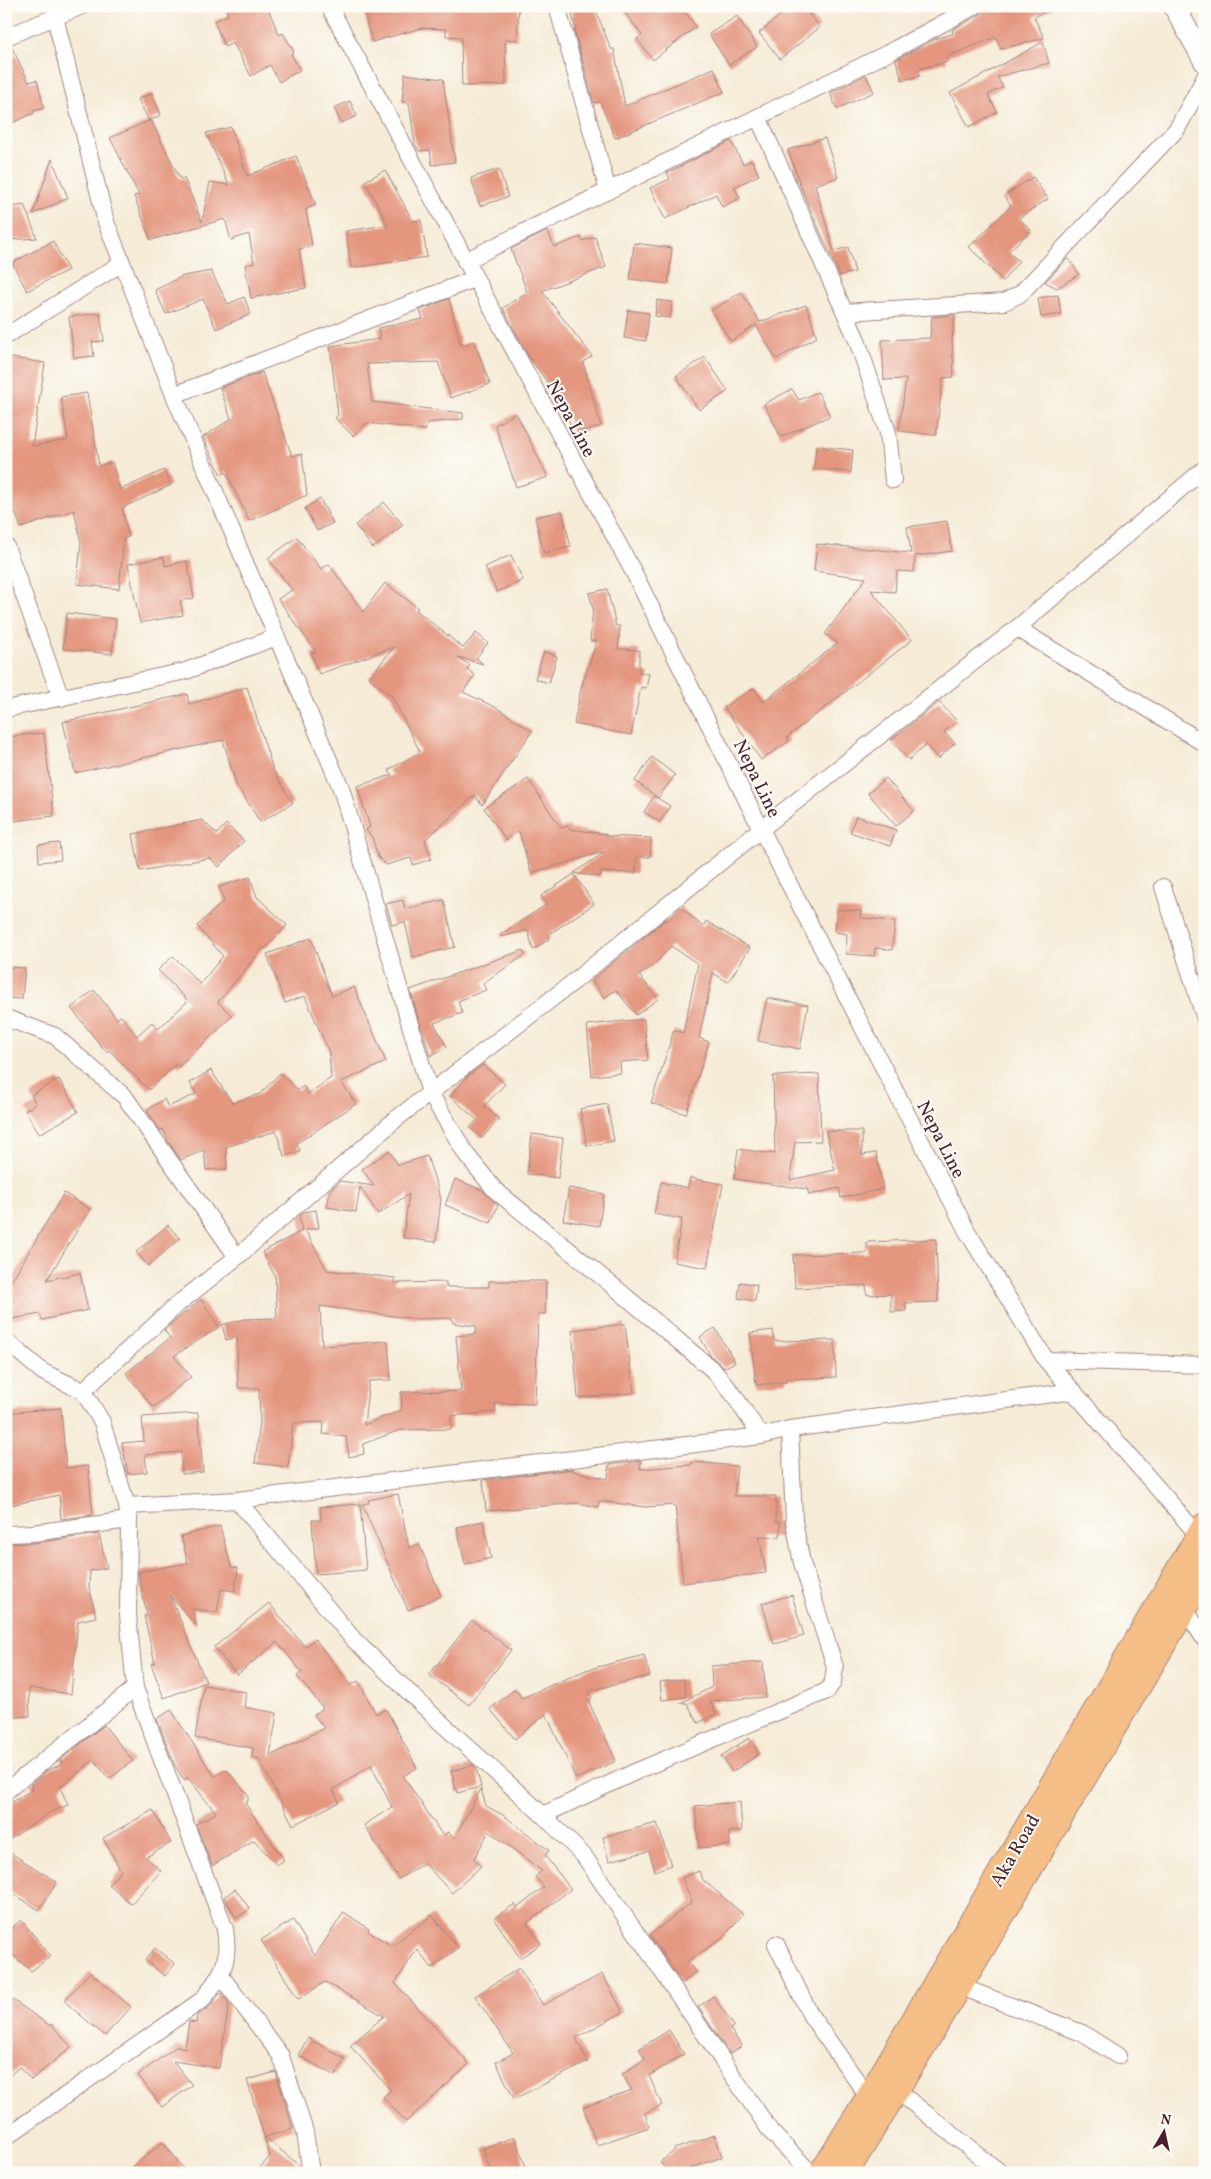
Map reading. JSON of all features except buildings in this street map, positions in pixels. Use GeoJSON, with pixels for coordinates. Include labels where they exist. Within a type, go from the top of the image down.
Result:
{"type":"FeatureCollection","features":[{"type":"Feature","properties":{"kind":"main road","name":"Aka Road"},"geometry":{"type":"LineString","coordinates":[[822,2173],[869,2098],[1202,1531]]}},
{"type":"Feature","properties":{"kind":"main road","name":"Aka Road"},"geometry":{"type":"LineString","coordinates":[[845,2173],[959,1986],[1205,1573]]}},
{"type":"Feature","properties":{"kind":"street"},"geometry":{"type":"LineString","coordinates":[[6,37],[82,6]]}},
{"type":"Feature","properties":{"kind":"street","name":"Nepa Line"},"geometry":{"type":"LineString","coordinates":[[329,6],[474,279],[634,573],[761,829],[967,1230],[1046,1360],[1202,1531]]}},
{"type":"Feature","properties":{"kind":"street"},"geometry":{"type":"LineString","coordinates":[[557,6],[608,191]]}},
{"type":"Feature","properties":{"kind":"street"},"geometry":{"type":"LineString","coordinates":[[465,261],[888,53],[975,6]]}},
{"type":"Feature","properties":{"kind":"street"},"geometry":{"type":"LineString","coordinates":[[1174,6],[1205,62]]}},
{"type":"Feature","properties":{"kind":"street"},"geometry":{"type":"LineString","coordinates":[[55,17],[106,222],[174,395],[341,788],[430,1093],[466,1154],[495,1190],[714,1371],[733,1394],[761,1436]]}},
{"type":"Feature","properties":{"kind":"street"},"geometry":{"type":"LineString","coordinates":[[845,312],[1004,302],[1020,294],[1177,129],[1205,77]]}},
{"type":"Feature","properties":{"kind":"street"},"geometry":{"type":"LineString","coordinates":[[758,117],[857,340],[888,433],[893,480]]}},
{"type":"Feature","properties":{"kind":"street"},"geometry":{"type":"LineString","coordinates":[[6,336],[122,263]]}},
{"type":"Feature","properties":{"kind":"street"},"geometry":{"type":"LineString","coordinates":[[174,395],[474,279]]}},
{"type":"Feature","properties":{"kind":"street"},"geometry":{"type":"LineString","coordinates":[[83,1391],[179,1303],[237,1257],[396,1119],[572,983],[761,829],[1017,628],[1205,468]]}},
{"type":"Feature","properties":{"kind":"street"},"geometry":{"type":"LineString","coordinates":[[6,546],[61,698]]}},
{"type":"Feature","properties":{"kind":"street"},"geometry":{"type":"LineString","coordinates":[[1017,628],[1205,744]]}},
{"type":"Feature","properties":{"kind":"street"},"geometry":{"type":"LineString","coordinates":[[6,709],[186,671],[276,637]]}},
{"type":"Feature","properties":{"kind":"street"},"geometry":{"type":"LineString","coordinates":[[1163,887],[1205,1019]]}},
{"type":"Feature","properties":{"kind":"street"},"geometry":{"type":"LineString","coordinates":[[6,1018],[55,1036],[125,1097],[237,1257]]}},
{"type":"Feature","properties":{"kind":"street"},"geometry":{"type":"LineString","coordinates":[[6,1341],[43,1372],[83,1391],[102,1422],[128,1513],[128,1616],[135,1688],[225,1929],[228,1950],[221,1976],[202,2000],[6,2137]]}},
{"type":"Feature","properties":{"kind":"street"},"geometry":{"type":"LineString","coordinates":[[1046,1360],[1205,1365]]}},
{"type":"Feature","properties":{"kind":"street"},"geometry":{"type":"LineString","coordinates":[[6,1534],[33,1533],[128,1513],[761,1436],[790,1429],[1074,1390]]}},
{"type":"Feature","properties":{"kind":"street"},"geometry":{"type":"LineString","coordinates":[[543,1815],[637,1772],[827,1691],[833,1682],[835,1667],[802,1563],[794,1521],[790,1429]]}},
{"type":"Feature","properties":{"kind":"street"},"geometry":{"type":"LineString","coordinates":[[237,1500],[354,1640],[438,1720],[543,1815],[584,1856],[771,2132],[811,2173]]}},
{"type":"Feature","properties":{"kind":"street"},"geometry":{"type":"LineString","coordinates":[[1185,1608],[1205,1640]]}},
{"type":"Feature","properties":{"kind":"street"},"geometry":{"type":"LineString","coordinates":[[6,1791],[135,1688]]}},
{"type":"Feature","properties":{"kind":"street"},"geometry":{"type":"LineString","coordinates":[[776,1944],[811,2016],[869,2098]]}},
{"type":"Feature","properties":{"kind":"street"},"geometry":{"type":"LineString","coordinates":[[221,1976],[281,2056],[305,2132],[311,2173]]}},
{"type":"Feature","properties":{"kind":"street"},"geometry":{"type":"LineString","coordinates":[[959,1986],[1082,2034],[1118,2056]]}},
{"type":"Feature","properties":{"kind":"street"},"geometry":{"type":"LineString","coordinates":[[895,2089],[1001,2173]]}}]}
